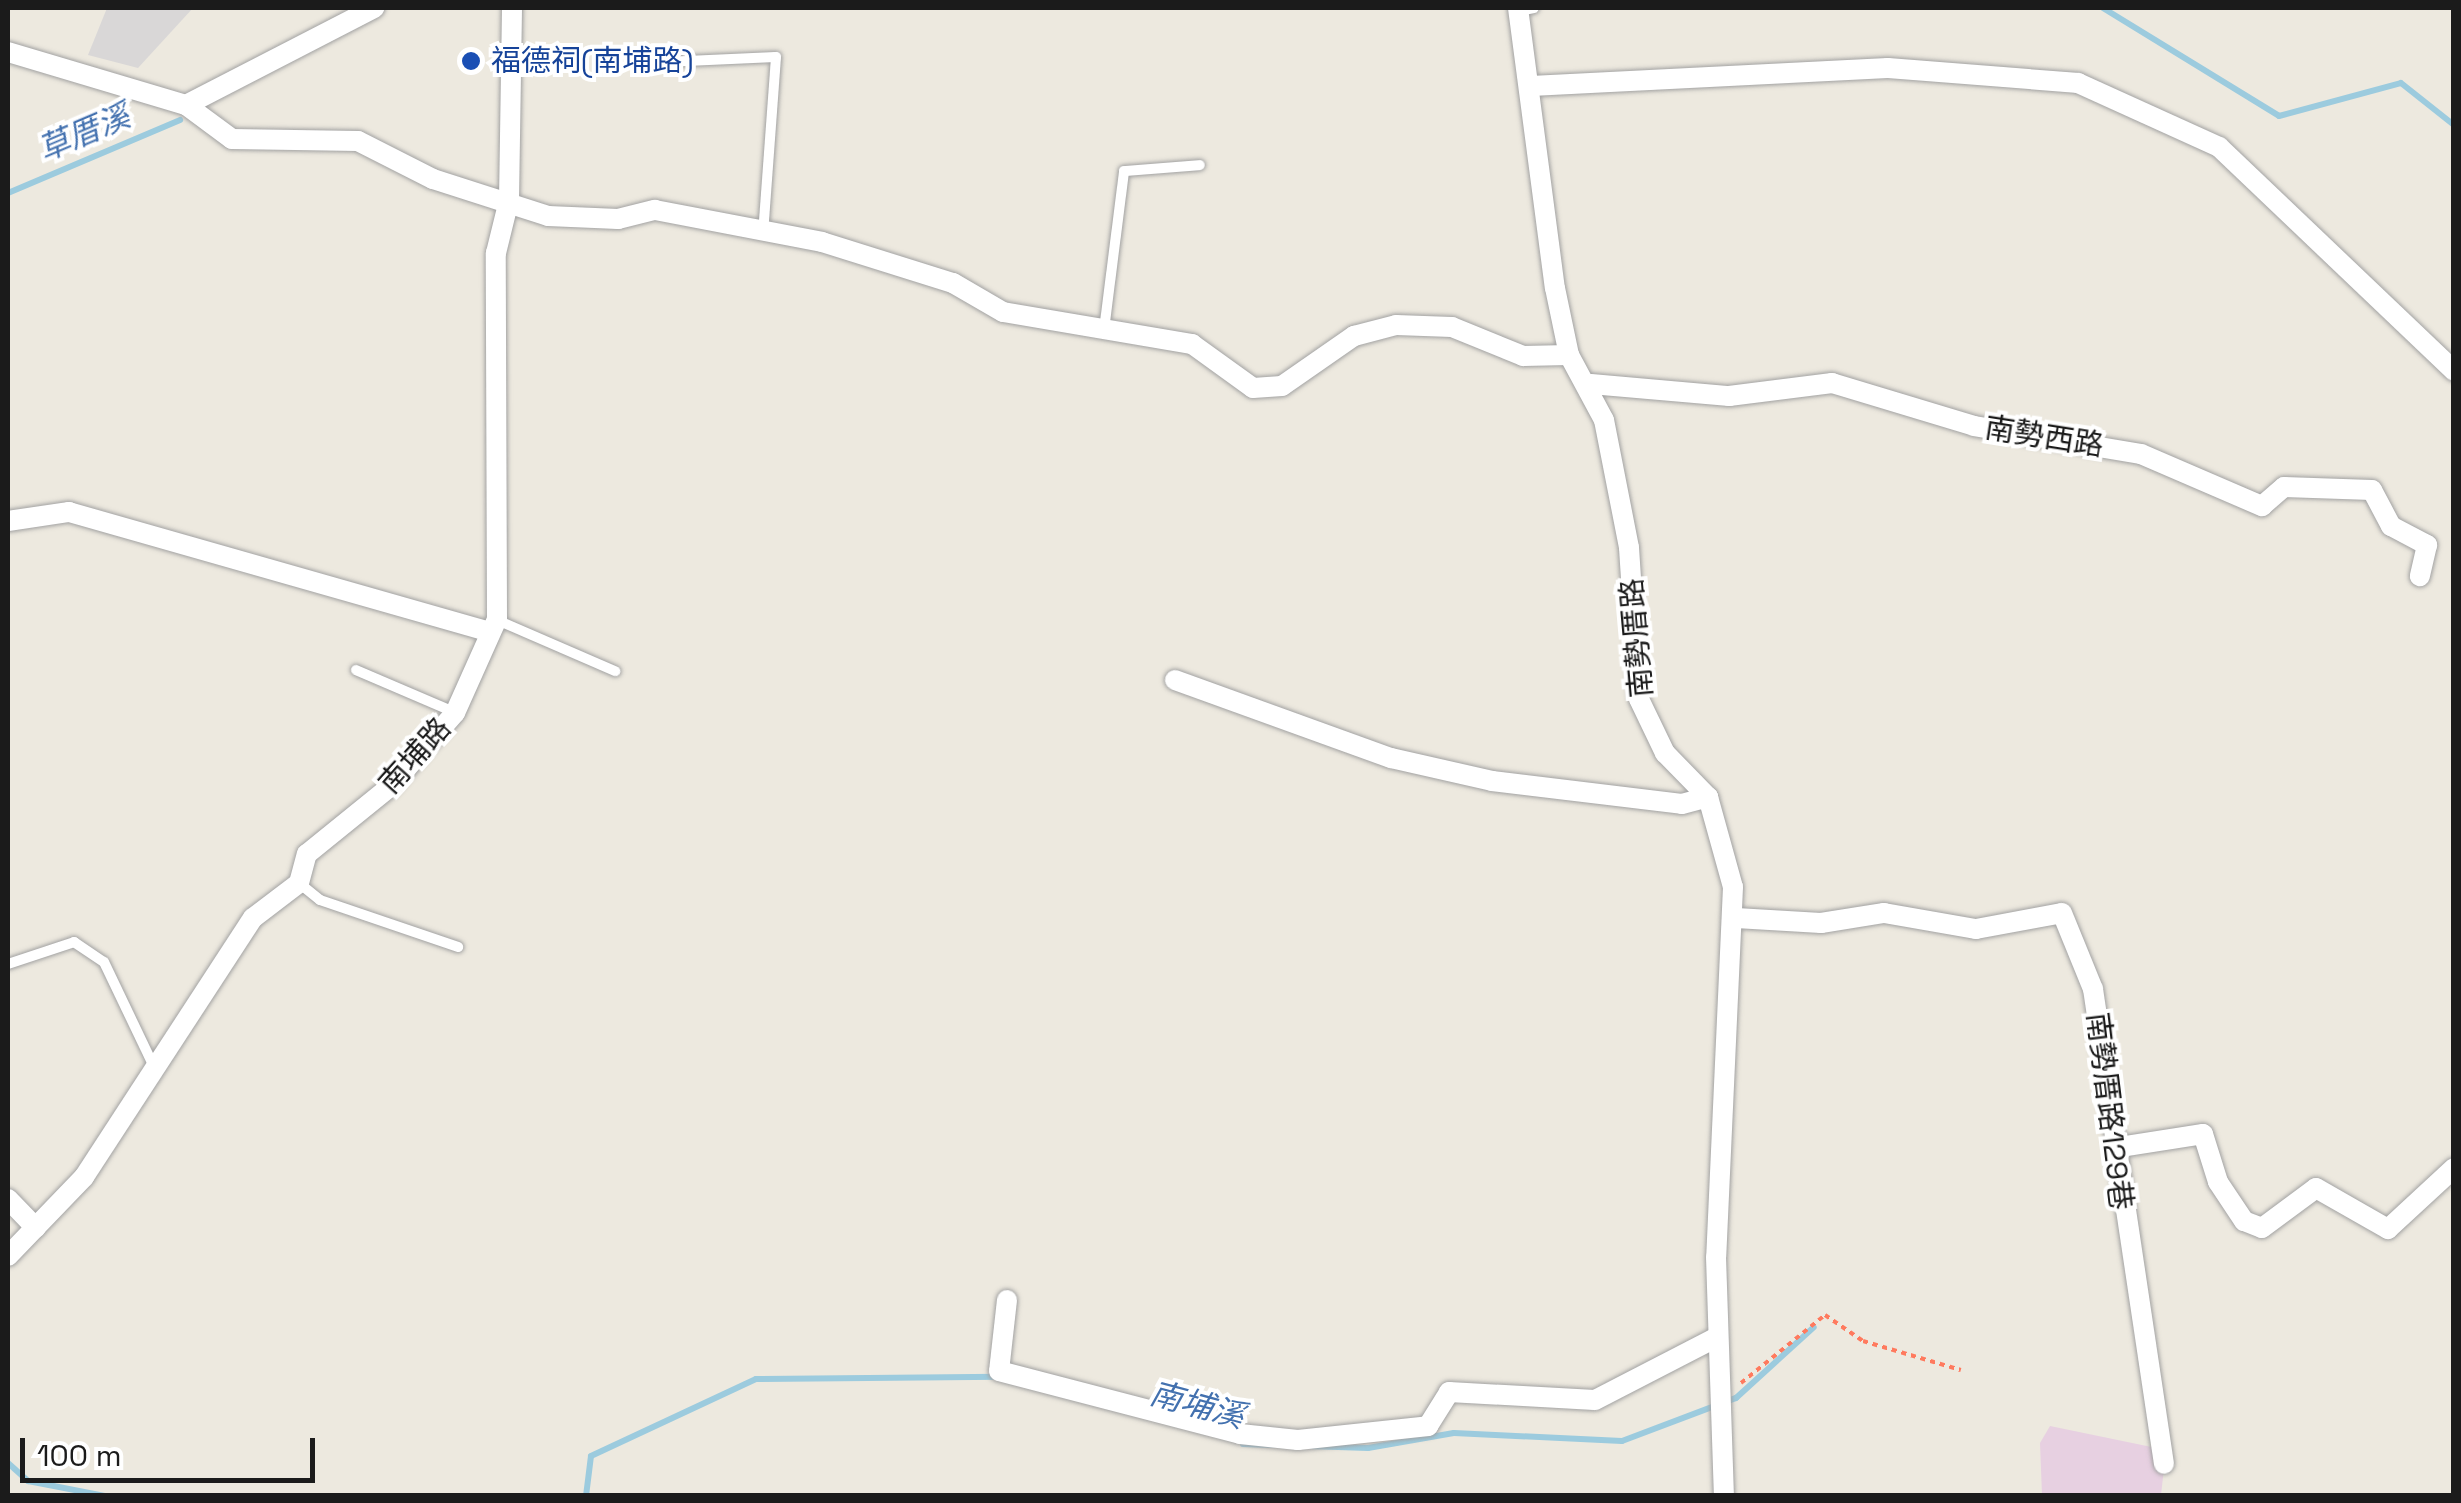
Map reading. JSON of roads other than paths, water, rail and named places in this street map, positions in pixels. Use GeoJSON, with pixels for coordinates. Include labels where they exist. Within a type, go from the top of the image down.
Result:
{"type":"FeatureCollection","features":[{"type":"Feature","properties":{"kind":"street"},"geometry":{"type":"LineString","coordinates":[[186,106],[374,8]]}},
{"type":"Feature","properties":{"kind":"street","name":"南埔路"},"geometry":{"type":"LineString","coordinates":[[8,1256],[36,1228],[156,1072],[253,918],[300,883],[307,854],[391,786],[455,713],[493,626],[496,254],[509,200],[512,8]]}},
{"type":"Feature","properties":{"kind":"street"},"geometry":{"type":"LineString","coordinates":[[8,52],[186,106],[232,140],[358,141],[432,179],[509,200],[548,216],[618,219],[655,210],[762,234],[822,242],[953,282],[1002,312],[1192,344],[1253,388],[1282,386],[1354,336],[1396,324],[1452,327],[1523,356],[1568,355],[1524,9]]}},
{"type":"Feature","properties":{"kind":"street"},"geometry":{"type":"LineString","coordinates":[[1531,86],[1888,68],[2078,83],[2219,147],[2454,371]]}},
{"type":"Feature","properties":{"kind":"street","name":"南勢厝路"},"geometry":{"type":"LineString","coordinates":[[1568,355],[1591,384],[1629,548],[1639,699],[1664,752],[1708,797],[1726,839],[1736,918],[1720,1085],[1717,1336],[1726,1396],[1724,1496]]}},
{"type":"Feature","properties":{"kind":"street","name":"南勢西路"},"geometry":{"type":"LineString","coordinates":[[1591,384],[1730,396],[1832,383],[1974,426],[2141,454],[2262,506],[2284,487],[2372,490],[2391,526],[2427,545],[2420,576]]}},
{"type":"Feature","properties":{"kind":"street"},"geometry":{"type":"LineString","coordinates":[[8,521],[69,512],[338,596],[493,626]]}},
{"type":"Feature","properties":{"kind":"street"},"geometry":{"type":"LineString","coordinates":[[1176,680],[1391,758],[1492,781],[1682,804],[1708,797]]}},
{"type":"Feature","properties":{"kind":"street","name":"南勢厝路129巷"},"geometry":{"type":"LineString","coordinates":[[1736,918],[1821,924],[1884,913],[1976,929],[2062,913],[2093,989],[2120,1146],[2111,1148],[2164,1464]]}},
{"type":"Feature","properties":{"kind":"street"},"geometry":{"type":"LineString","coordinates":[[2120,1146],[2203,1134],[2218,1182],[2244,1221],[2262,1228],[2316,1188],[2388,1229],[2454,1168]]}},
{"type":"Feature","properties":{"kind":"street"},"geometry":{"type":"LineString","coordinates":[[8,1200],[36,1228]]}},
{"type":"Feature","properties":{"kind":"street"},"geometry":{"type":"LineString","coordinates":[[1007,1300],[999,1372],[1240,1434],[1298,1440],[1428,1426],[1449,1392],[1595,1400],[1717,1336]]}},
{"type":"Feature","properties":{"kind":"lane"},"geometry":{"type":"LineString","coordinates":[[664,62],[776,58],[762,234]]}},
{"type":"Feature","properties":{"kind":"lane"},"geometry":{"type":"LineString","coordinates":[[1104,332],[1124,171],[1200,166]]}},
{"type":"Feature","properties":{"kind":"lane"},"geometry":{"type":"LineString","coordinates":[[493,626],[615,671]]}},
{"type":"Feature","properties":{"kind":"lane"},"geometry":{"type":"LineString","coordinates":[[356,670],[455,713]]}},
{"type":"Feature","properties":{"kind":"lane"},"geometry":{"type":"LineString","coordinates":[[300,883],[320,900],[458,946]]}},
{"type":"Feature","properties":{"kind":"lane"},"geometry":{"type":"LineString","coordinates":[[8,964],[74,942],[104,962],[156,1072]]}},
{"type":"Feature","properties":{"kind":"waterway","name":"草厝溪"},"geometry":{"type":"LineString","coordinates":[[2103,8],[2279,116],[2401,83],[2454,125]]}},
{"type":"Feature","properties":{"kind":"waterway","name":"草厝溪"},"geometry":{"type":"LineString","coordinates":[[8,193],[180,120]]}},
{"type":"Feature","properties":{"kind":"waterway","name":"南埔溪"},"geometry":{"type":"LineString","coordinates":[[1243,1444],[1368,1448],[1454,1433],[1622,1441],[1736,1398],[1814,1327]]}},
{"type":"Feature","properties":{"kind":"waterway","name":"南埔溪"},"geometry":{"type":"LineString","coordinates":[[586,1496],[591,1456],[756,1379],[1000,1377]]}},
{"type":"Feature","properties":{"kind":"waterway","name":"南埔溪"},"geometry":{"type":"LineString","coordinates":[[8,1463],[28,1481],[105,1496]]}},
{"type":"Feature","properties":{"kind":"place","name":"福德祠(南埔路)"},"geometry":{"type":"Point","coordinates":[471,61]}}]}
